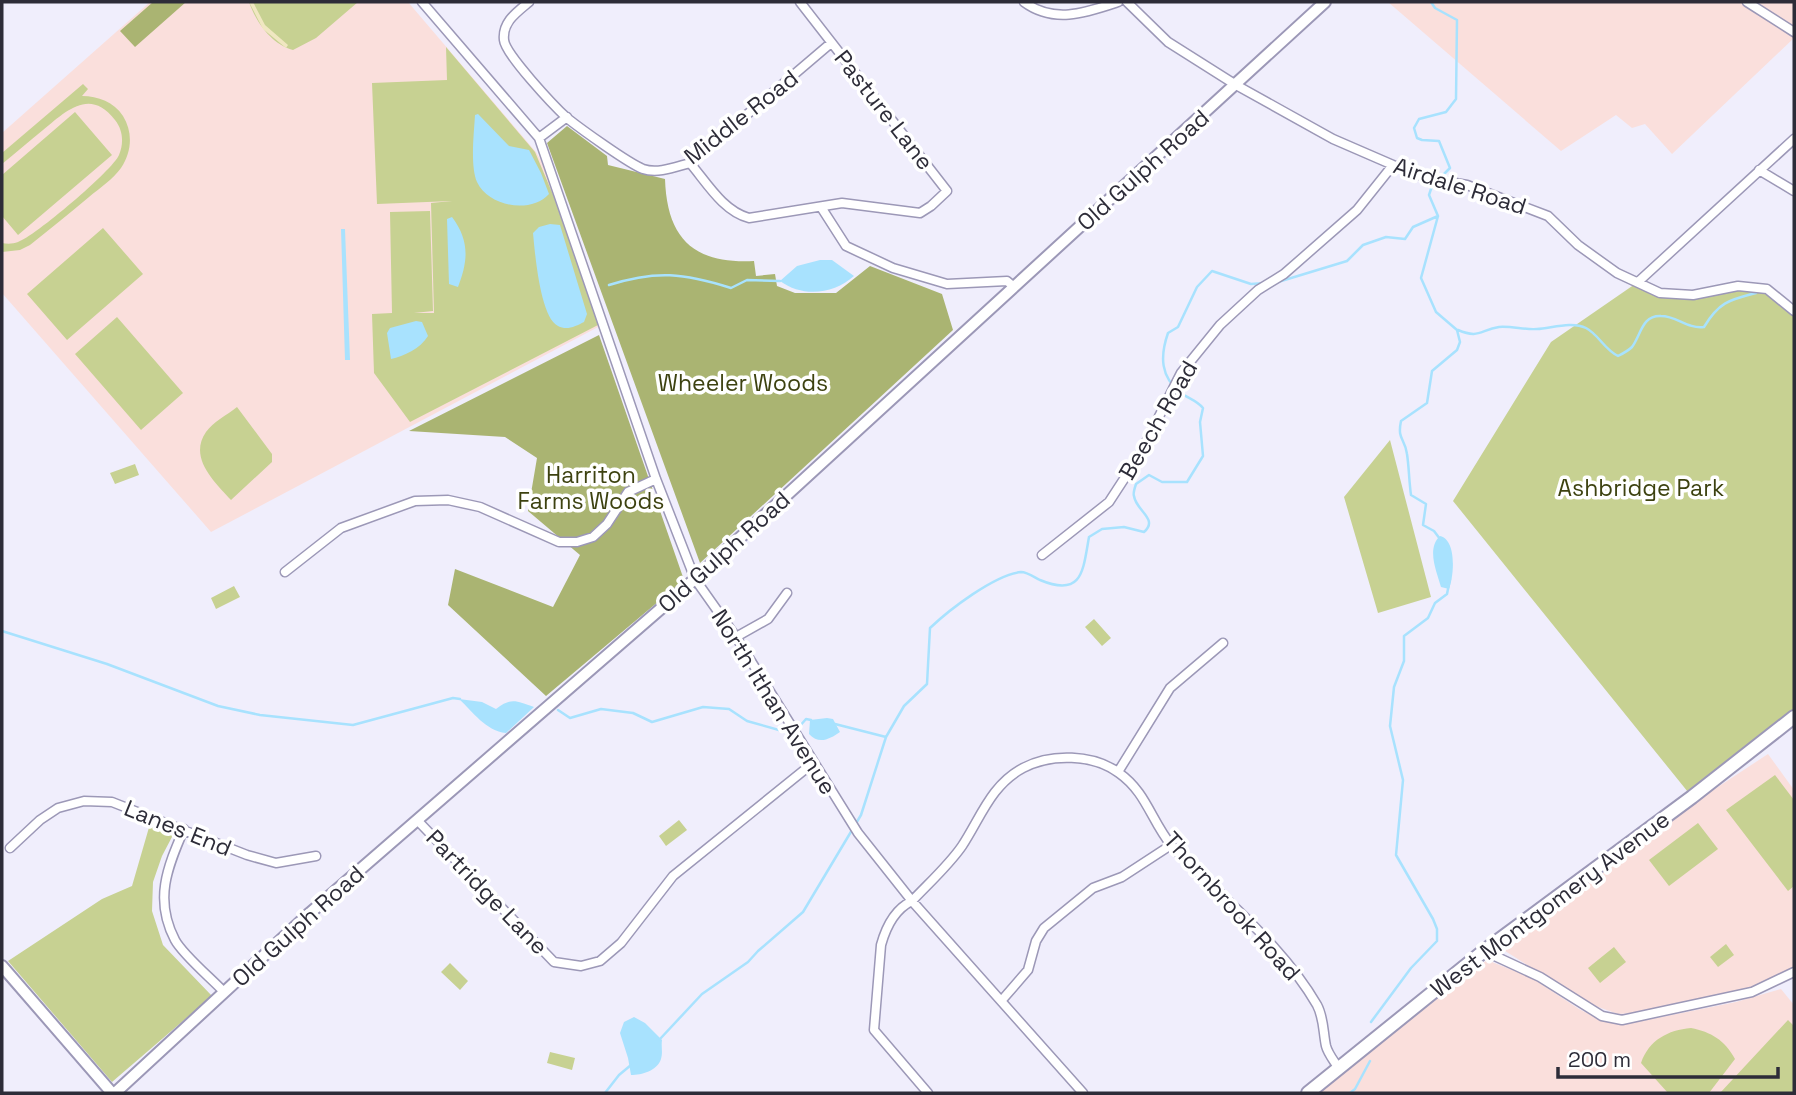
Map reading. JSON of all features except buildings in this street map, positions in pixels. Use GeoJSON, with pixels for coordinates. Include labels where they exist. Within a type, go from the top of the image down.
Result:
{"type":"FeatureCollection","features":[{"type":"Feature","properties":{"kind":"main road","name":"West Montgomery Avenue"},"geometry":{"type":"LineString","coordinates":[[1308,1093],[1484,951],[1794,718]]}},
{"type":"Feature","properties":{"kind":"street","name":"North Ithan Avenue"},"geometry":{"type":"LineString","coordinates":[[422,2],[539,138],[656,479],[695,579],[736,637],[858,833],[912,901],[1083,1093]]}},
{"type":"Feature","properties":{"kind":"street"},"geometry":{"type":"LineString","coordinates":[[529,2],[510,18],[504,29],[504,42],[513,59],[567,117],[539,138]]}},
{"type":"Feature","properties":{"kind":"street","name":"Pasture Lane"},"geometry":{"type":"LineString","coordinates":[[800,2],[947,191],[920,212],[842,203],[821,207]]}},
{"type":"Feature","properties":{"kind":"street"},"geometry":{"type":"LineString","coordinates":[[1024,2],[1044,14],[1064,16],[1087,13],[1118,2]]}},
{"type":"Feature","properties":{"kind":"street","name":"Airdale Road"},"geometry":{"type":"LineString","coordinates":[[1127,2],[1168,42],[1236,85],[1333,139],[1426,178],[1467,185],[1548,216],[1587,252],[1616,273],[1660,293],[1693,295],[1738,286],[1767,289],[1794,311]]}},
{"type":"Feature","properties":{"kind":"street","name":"Old Gulph Road"},"geometry":{"type":"LineString","coordinates":[[114,1093],[417,820],[695,579],[1325,2]]}},
{"type":"Feature","properties":{"kind":"street"},"geometry":{"type":"LineString","coordinates":[[1747,2],[1794,32]]}},
{"type":"Feature","properties":{"kind":"street","name":"Middle Road"},"geometry":{"type":"LineString","coordinates":[[567,117],[644,169],[665,170],[690,163],[831,43]]}},
{"type":"Feature","properties":{"kind":"street"},"geometry":{"type":"LineString","coordinates":[[1638,282],[1794,139]]}},
{"type":"Feature","properties":{"kind":"street"},"geometry":{"type":"LineString","coordinates":[[690,163],[726,206],[739,215],[749,218],[821,207],[846,246],[893,268],[947,284],[1007,281],[1014,287]]}},
{"type":"Feature","properties":{"kind":"street","name":"Beech Road"},"geometry":{"type":"LineString","coordinates":[[1042,555],[1110,502],[1139,456],[1181,373],[1220,325],[1258,290],[1284,274],[1357,210],[1393,166]]}},
{"type":"Feature","properties":{"kind":"street"},"geometry":{"type":"LineString","coordinates":[[1759,170],[1794,191]]}},
{"type":"Feature","properties":{"kind":"street"},"geometry":{"type":"LineString","coordinates":[[285,572],[341,528],[415,501],[448,500],[480,506],[559,542],[577,542],[593,537],[607,524],[628,492],[656,479]]}},
{"type":"Feature","properties":{"kind":"street"},"geometry":{"type":"LineString","coordinates":[[736,637],[768,619],[787,593]]}},
{"type":"Feature","properties":{"kind":"street"},"geometry":{"type":"LineString","coordinates":[[1118,772],[1170,688],[1223,643]]}},
{"type":"Feature","properties":{"kind":"street","name":"Thornbrook Road"},"geometry":{"type":"LineString","coordinates":[[928,1093],[879,1037],[874,1024],[878,1003],[881,945],[885,933],[890,922],[905,904],[912,901],[961,848],[995,789],[1012,774],[1040,761],[1055,758],[1088,759],[1118,772],[1138,790],[1171,845],[1265,937],[1297,976],[1318,1007],[1324,1024],[1326,1048],[1339,1069]]}},
{"type":"Feature","properties":{"kind":"street","name":"Partridge Lane"},"geometry":{"type":"LineString","coordinates":[[417,820],[554,962],[581,966],[600,961],[621,943],[655,895],[673,876],[813,763]]}},
{"type":"Feature","properties":{"kind":"street","name":"Lanes End"},"geometry":{"type":"LineString","coordinates":[[10,848],[40,820],[58,808],[85,802],[112,802],[247,855],[276,863],[317,856]]}},
{"type":"Feature","properties":{"kind":"street"},"geometry":{"type":"LineString","coordinates":[[184,829],[163,884],[165,913],[176,942],[224,992]]}},
{"type":"Feature","properties":{"kind":"street"},"geometry":{"type":"LineString","coordinates":[[1002,1000],[1028,970],[1036,941],[1044,928],[1093,888],[1122,877],[1171,845]]}},
{"type":"Feature","properties":{"kind":"street"},"geometry":{"type":"LineString","coordinates":[[1484,951],[1540,977],[1602,1016],[1622,1020],[1752,992],[1794,972]]}},
{"type":"Feature","properties":{"kind":"street"},"geometry":{"type":"LineString","coordinates":[[2,966],[114,1093]]}},
{"type":"Feature","properties":{"kind":"shaded area"},"geometry":{"type":"Polygon","coordinates":[[[150,2],[408,2],[536,152],[543,164],[600,326],[211,532],[2,293],[2,133],[150,2]]]}},
{"type":"Feature","properties":{"kind":"shaded area"},"geometry":{"type":"Polygon","coordinates":[[[1388,2],[1794,2],[1794,38],[1672,154],[1645,124],[1632,128],[1616,115],[1561,151],[1388,2]]]}},
{"type":"Feature","properties":{"kind":"shaded area"},"geometry":{"type":"Polygon","coordinates":[[[1768,754],[1794,790],[1794,967],[1751,987],[1728,994],[1636,1013],[1618,1014],[1587,1003],[1502,949],[1689,806],[1768,754]]]}},
{"type":"Feature","properties":{"kind":"shaded area"},"geometry":{"type":"Polygon","coordinates":[[[1487,960],[1532,978],[1579,1009],[1615,1023],[1627,1024],[1736,1002],[1781,989],[1794,1005],[1794,1093],[1317,1093],[1487,960]]]}},
{"type":"Feature","properties":{"kind":"green space"},"geometry":{"type":"Polygon","coordinates":[[[153,2],[186,2],[135,47],[120,31],[153,2]]]}},
{"type":"Feature","properties":{"kind":"green space"},"geometry":{"type":"Polygon","coordinates":[[[249,2],[358,2],[316,38],[293,50],[278,43],[265,31],[249,2]]]}},
{"type":"Feature","properties":{"kind":"green space"},"geometry":{"type":"Polygon","coordinates":[[[446,47],[535,152],[554,197],[598,325],[410,422],[374,373],[372,314],[392,313],[390,212],[430,211],[433,311],[414,313],[434,313],[431,203],[452,201],[377,204],[372,83],[447,80],[446,47]]]}},
{"type":"Feature","properties":{"kind":"green space"},"geometry":{"type":"Polygon","coordinates":[[[83,84],[88,89],[82,96],[105,101],[123,116],[130,135],[125,162],[110,180],[30,245],[20,250],[2,252],[2,243],[18,242],[40,228],[89,188],[119,155],[122,137],[118,124],[106,110],[87,104],[60,116],[2,164],[2,153],[83,84]]]}},
{"type":"Feature","properties":{"kind":"green space"},"geometry":{"type":"Polygon","coordinates":[[[75,112],[112,155],[18,235],[2,216],[2,175],[75,112]]]}},
{"type":"Feature","properties":{"kind":"green space","name":"Wheeler Woods"},"geometry":{"type":"Polygon","coordinates":[[[567,126],[607,156],[608,165],[665,179],[671,218],[688,244],[700,252],[733,261],[754,261],[756,276],[775,274],[777,286],[795,293],[836,293],[870,266],[942,294],[953,330],[700,563],[547,143],[567,126]]]}},
{"type":"Feature","properties":{"kind":"green space"},"geometry":{"type":"Polygon","coordinates":[[[103,228],[143,274],[67,340],[27,294],[103,228]]]}},
{"type":"Feature","properties":{"kind":"green space","name":"Ashbridge Park"},"geometry":{"type":"Polygon","coordinates":[[[1638,282],[1660,293],[1693,295],[1738,286],[1767,289],[1794,311],[1794,717],[1692,797],[1453,501],[1551,342],[1638,282]]]}},
{"type":"Feature","properties":{"kind":"green space"},"geometry":{"type":"Polygon","coordinates":[[[117,317],[183,393],[141,430],[75,354],[117,317]]]}},
{"type":"Feature","properties":{"kind":"green space","name":"Harriton Farms Woods"},"geometry":{"type":"Polygon","coordinates":[[[599,335],[684,580],[546,696],[448,605],[455,569],[553,607],[580,555],[528,511],[537,458],[505,437],[409,431],[599,335]]]}},
{"type":"Feature","properties":{"kind":"green space"},"geometry":{"type":"Polygon","coordinates":[[[237,407],[272,454],[272,462],[231,500],[206,469],[200,451],[201,442],[209,428],[237,407]]]}},
{"type":"Feature","properties":{"kind":"green space"},"geometry":{"type":"Polygon","coordinates":[[[1390,440],[1431,597],[1378,613],[1344,497],[1390,440]]]}},
{"type":"Feature","properties":{"kind":"green space"},"geometry":{"type":"Polygon","coordinates":[[[135,464],[139,475],[115,484],[110,473],[135,464]]]}},
{"type":"Feature","properties":{"kind":"green space"},"geometry":{"type":"Polygon","coordinates":[[[234,586],[240,597],[216,609],[211,598],[234,586]]]}},
{"type":"Feature","properties":{"kind":"green space"},"geometry":{"type":"Polygon","coordinates":[[[1094,619],[1111,638],[1102,646],[1085,627],[1094,619]]]}},
{"type":"Feature","properties":{"kind":"green space"},"geometry":{"type":"Polygon","coordinates":[[[1775,775],[1794,800],[1794,886],[1788,891],[1726,810],[1775,775]]]}},
{"type":"Feature","properties":{"kind":"green space"},"geometry":{"type":"Polygon","coordinates":[[[679,820],[687,830],[666,846],[659,836],[679,820]]]}},
{"type":"Feature","properties":{"kind":"green space"},"geometry":{"type":"Polygon","coordinates":[[[1698,823],[1718,849],[1669,886],[1649,860],[1698,823]]]}},
{"type":"Feature","properties":{"kind":"green space"},"geometry":{"type":"Polygon","coordinates":[[[150,824],[173,835],[153,882],[152,911],[163,945],[212,996],[112,1082],[8,961],[102,899],[132,886],[150,824]]]}},
{"type":"Feature","properties":{"kind":"green space"},"geometry":{"type":"Polygon","coordinates":[[[1726,944],[1734,955],[1718,967],[1710,957],[1726,944]]]}},
{"type":"Feature","properties":{"kind":"green space"},"geometry":{"type":"Polygon","coordinates":[[[1614,947],[1626,962],[1600,983],[1588,968],[1614,947]]]}},
{"type":"Feature","properties":{"kind":"green space"},"geometry":{"type":"Polygon","coordinates":[[[450,963],[468,981],[460,990],[441,972],[450,963]]]}},
{"type":"Feature","properties":{"kind":"green space"},"geometry":{"type":"Polygon","coordinates":[[[1788,1020],[1794,1026],[1794,1093],[1720,1093],[1788,1020]]]}},
{"type":"Feature","properties":{"kind":"green space"},"geometry":{"type":"Polygon","coordinates":[[[1691,1028],[1717,1038],[1735,1059],[1709,1093],[1668,1093],[1641,1063],[1654,1042],[1667,1034],[1691,1028]]]}},
{"type":"Feature","properties":{"kind":"green space"},"geometry":{"type":"Polygon","coordinates":[[[550,1052],[575,1058],[572,1070],[547,1063],[550,1052]]]}},
{"type":"Feature","properties":{"kind":"sand"},"geometry":{"type":"Polygon","coordinates":[[[249,2],[253,2],[265,25],[288,45],[286,48],[263,29],[249,2]]]}},
{"type":"Feature","properties":{"kind":"water"},"geometry":{"type":"Polygon","coordinates":[[[478,114],[509,146],[529,150],[549,194],[532,204],[521,206],[500,202],[483,191],[477,182],[473,159],[475,115],[478,114]]]}},
{"type":"Feature","properties":{"kind":"water"},"geometry":{"type":"Polygon","coordinates":[[[452,217],[462,234],[466,251],[458,287],[449,284],[447,219],[452,217]]]}},
{"type":"Feature","properties":{"kind":"water"},"geometry":{"type":"Polygon","coordinates":[[[560,225],[587,314],[584,322],[571,327],[558,326],[552,320],[539,284],[533,233],[539,227],[560,225]]]}},
{"type":"Feature","properties":{"kind":"water"},"geometry":{"type":"Polygon","coordinates":[[[341,229],[345,229],[350,360],[345,360],[341,229]]]}},
{"type":"Feature","properties":{"kind":"water"},"geometry":{"type":"Polygon","coordinates":[[[832,260],[854,276],[837,287],[818,292],[798,290],[780,281],[797,266],[832,260]]]}},
{"type":"Feature","properties":{"kind":"water"},"geometry":{"type":"Polygon","coordinates":[[[422,322],[428,336],[421,345],[391,359],[387,333],[390,328],[422,322]]]}},
{"type":"Feature","properties":{"kind":"water"},"geometry":{"type":"Polygon","coordinates":[[[1440,536],[1452,551],[1453,568],[1449,589],[1441,587],[1434,561],[1434,547],[1440,536]]]}},
{"type":"Feature","properties":{"kind":"water"},"geometry":{"type":"Polygon","coordinates":[[[459,699],[482,702],[496,709],[514,701],[534,707],[506,733],[486,725],[459,699]]]}},
{"type":"Feature","properties":{"kind":"water"},"geometry":{"type":"Polygon","coordinates":[[[833,719],[840,732],[821,740],[809,734],[810,720],[833,719]]]}},
{"type":"Feature","properties":{"kind":"water"},"geometry":{"type":"Polygon","coordinates":[[[634,1017],[645,1023],[662,1040],[662,1054],[653,1069],[631,1075],[620,1033],[624,1022],[634,1017]]]}},
{"type":"Feature","properties":{"kind":"waterway"},"geometry":{"type":"LineString","coordinates":[[1431,2],[1435,8],[1457,20],[1456,99],[1446,112],[1419,119],[1414,128],[1417,138],[1439,141],[1450,168],[1432,186],[1429,195],[1438,216],[1421,278],[1436,312],[1457,330],[1460,342],[1457,350],[1432,371],[1427,403],[1401,421],[1400,432],[1407,454],[1411,495],[1426,504],[1423,525],[1434,531],[1440,539]]}},
{"type":"Feature","properties":{"kind":"waterway"},"geometry":{"type":"LineString","coordinates":[[1278,282],[1347,261],[1363,245],[1386,237],[1405,239],[1413,227],[1438,216]]}},
{"type":"Feature","properties":{"kind":"waterway"},"geometry":{"type":"LineString","coordinates":[[660,1039],[702,994],[748,962],[803,912],[861,815],[886,737],[904,706],[927,684],[930,628],[973,594],[1010,575],[1023,572],[1054,585],[1065,586],[1073,583],[1082,570],[1089,537],[1102,529],[1124,527],[1144,532],[1148,527],[1148,519],[1134,496],[1136,484],[1149,475],[1162,482],[1187,482],[1203,456],[1200,422],[1203,408],[1181,393],[1169,380],[1163,358],[1168,333],[1178,327],[1197,287],[1212,271],[1251,284],[1265,283]]}},
{"type":"Feature","properties":{"kind":"waterway"},"geometry":{"type":"LineString","coordinates":[[609,285],[656,275],[699,279],[731,288],[747,280],[780,281]]}},
{"type":"Feature","properties":{"kind":"waterway"},"geometry":{"type":"LineString","coordinates":[[1458,330],[1475,334],[1499,327],[1532,329],[1580,326],[1591,331],[1618,356],[1632,347],[1650,319],[1661,316],[1704,327],[1726,303],[1756,293]]}},
{"type":"Feature","properties":{"kind":"waterway"},"geometry":{"type":"LineString","coordinates":[[1371,1022],[1411,968],[1437,941],[1437,929],[1433,919],[1396,855],[1403,780],[1390,726],[1394,687],[1404,661],[1404,636],[1428,618],[1435,603],[1447,594],[1450,579]]}},
{"type":"Feature","properties":{"kind":"waterway"},"geometry":{"type":"LineString","coordinates":[[2,631],[107,664],[218,706],[260,715],[353,725],[453,698],[460,699]]}},
{"type":"Feature","properties":{"kind":"waterway"},"geometry":{"type":"LineString","coordinates":[[558,710],[570,718],[601,709],[633,713],[652,722],[703,707],[729,709],[747,721],[786,732]]}},
{"type":"Feature","properties":{"kind":"waterway"},"geometry":{"type":"LineString","coordinates":[[799,727],[806,719],[811,720]]}},
{"type":"Feature","properties":{"kind":"waterway"},"geometry":{"type":"LineString","coordinates":[[835,724],[886,737]]}},
{"type":"Feature","properties":{"kind":"waterway"},"geometry":{"type":"LineString","coordinates":[[1350,1093],[1355,1089],[1370,1061]]}},
{"type":"Feature","properties":{"kind":"waterway"},"geometry":{"type":"LineString","coordinates":[[605,1093],[631,1065]]}}]}
